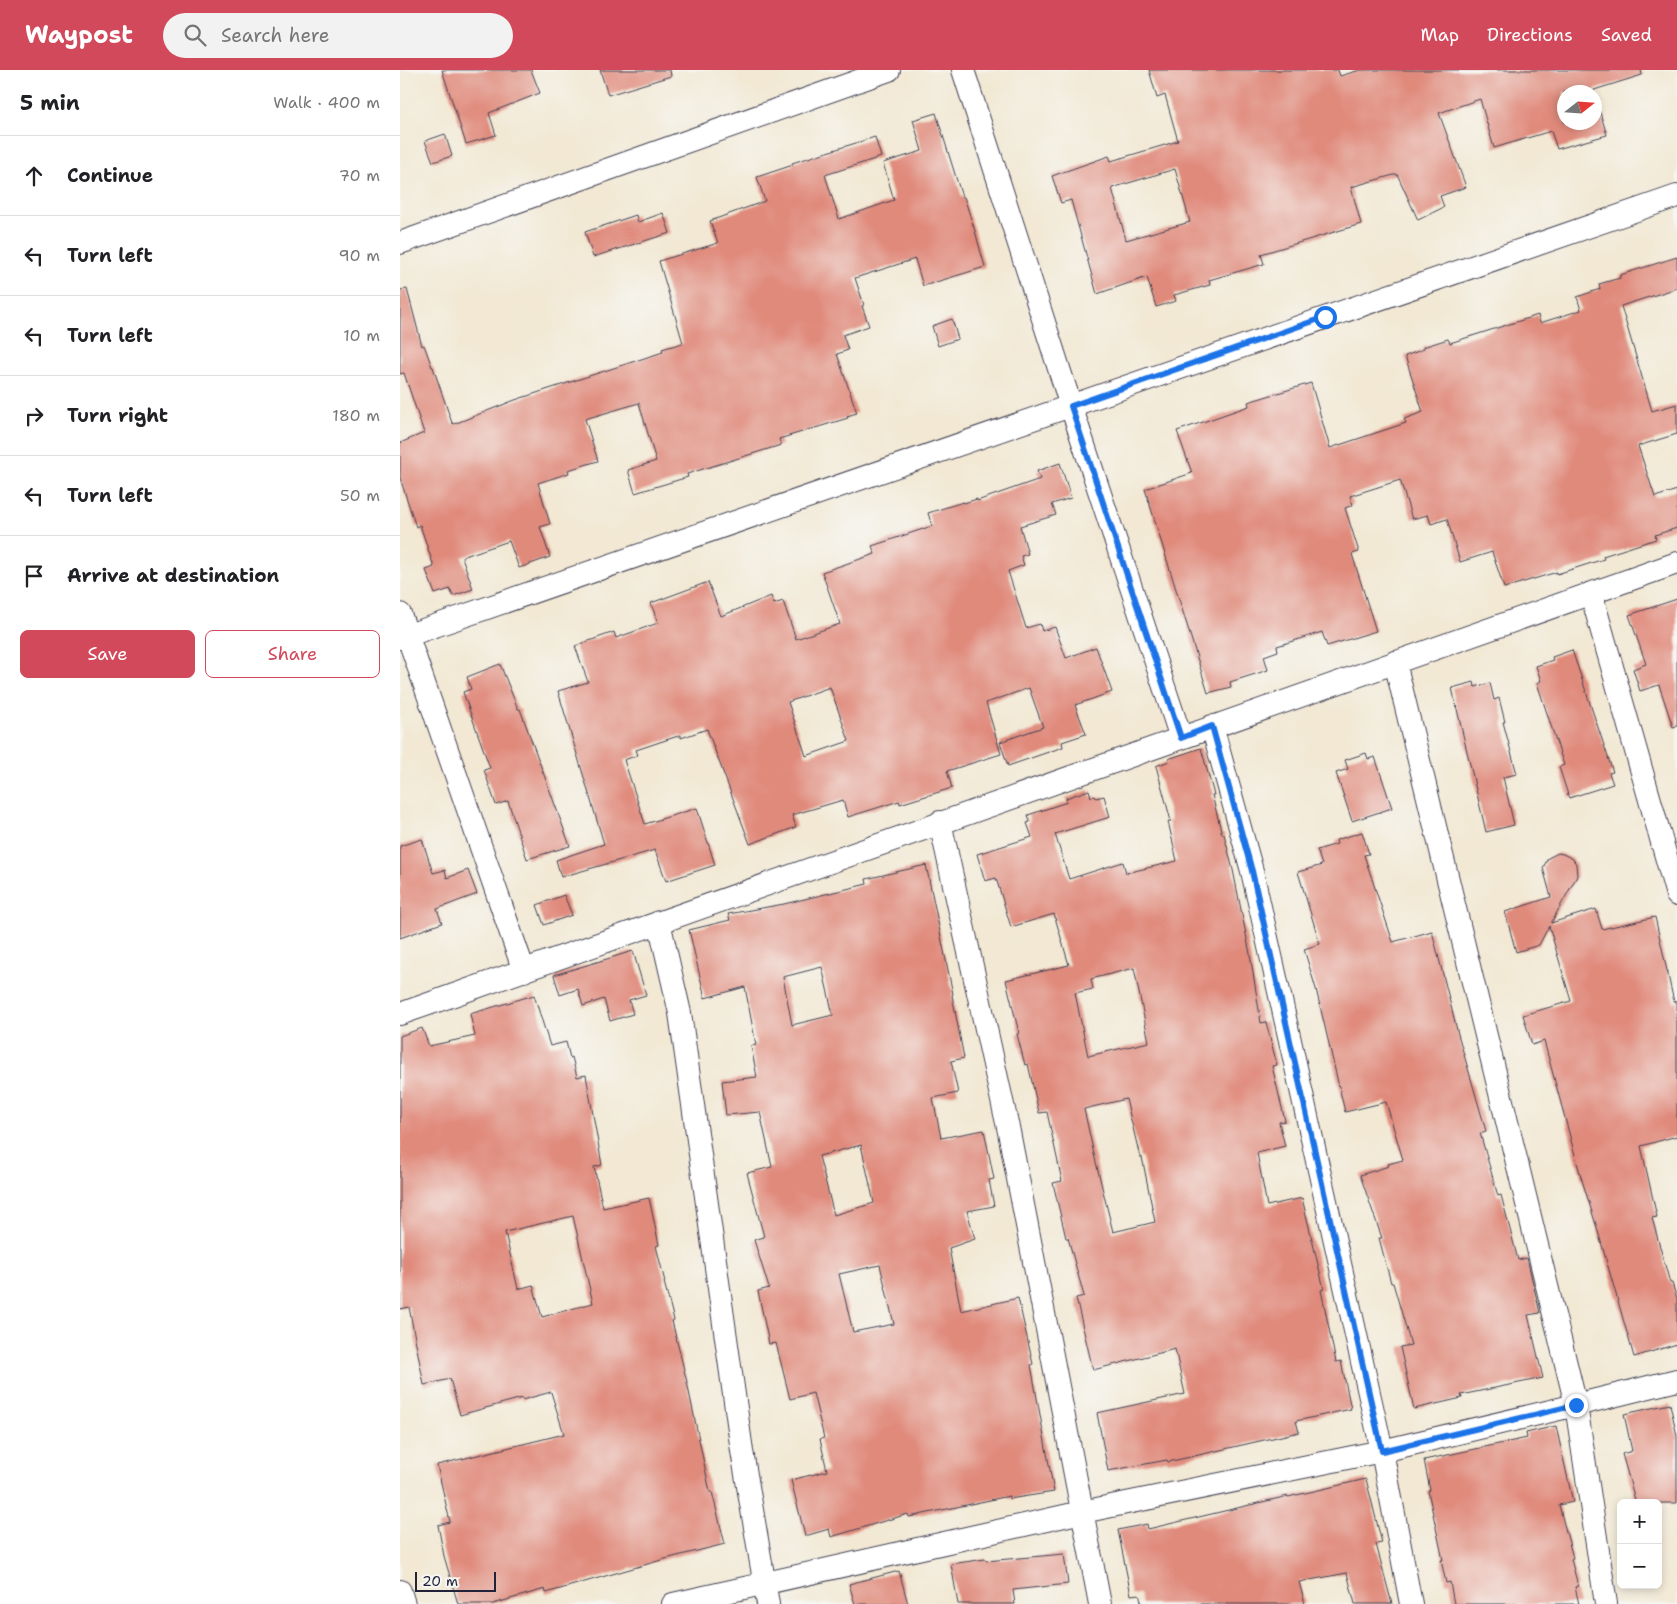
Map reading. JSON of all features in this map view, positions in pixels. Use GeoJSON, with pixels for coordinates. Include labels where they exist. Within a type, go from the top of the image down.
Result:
{"type":"FeatureCollection","features":[{"type":"Feature","properties":{"kind":"street"},"geometry":{"type":"LineString","coordinates":[[400,243],[889,70]]}},
{"type":"Feature","properties":{"kind":"street"},"geometry":{"type":"LineString","coordinates":[[963,70],[1071,406],[1181,738]]}},
{"type":"Feature","properties":{"kind":"street"},"geometry":{"type":"LineString","coordinates":[[524,971],[402,629],[1071,406],[1677,196]]}},
{"type":"Feature","properties":{"kind":"street"},"geometry":{"type":"LineString","coordinates":[[400,1014],[1677,562]]}},
{"type":"Feature","properties":{"kind":"street"},"geometry":{"type":"LineString","coordinates":[[1590,593],[1677,895]]}},
{"type":"Feature","properties":{"kind":"street"},"geometry":{"type":"LineString","coordinates":[[1395,662],[1576,1405],[1606,1604]]}},
{"type":"Feature","properties":{"kind":"street"},"geometry":{"type":"LineString","coordinates":[[1212,726],[1252,871],[1382,1451],[1411,1604]]}},
{"type":"Feature","properties":{"kind":"street"},"geometry":{"type":"LineString","coordinates":[[940,822],[1008,1132],[1100,1604]]}},
{"type":"Feature","properties":{"kind":"street"},"geometry":{"type":"LineString","coordinates":[[659,922],[680,1013],[742,1452],[766,1593]]}},
{"type":"Feature","properties":{"kind":"street"},"geometry":{"type":"LineString","coordinates":[[673,1604],[766,1593],[1082,1512],[1382,1451],[1677,1380]]}},
{"type":"Feature","properties":{"kind":"street"},"geometry":{"type":"LineString","coordinates":[[400,1591],[404,1604]]}},
{"type":"Feature","properties":{"kind":"building"},"geometry":{"type":"Polygon","coordinates":[[[442,70],[531,70],[540,93],[489,113],[496,135],[466,144],[442,70]]]}},
{"type":"Feature","properties":{"kind":"building"},"geometry":{"type":"Polygon","coordinates":[[[600,70],[670,70],[671,76],[608,95],[600,70]]]}},
{"type":"Feature","properties":{"kind":"building"},"geometry":{"type":"Polygon","coordinates":[[[1149,70],[1338,70],[1340,76],[1360,70],[1641,70],[1642,75],[1602,88],[1602,85],[1557,85],[1557,130],[1602,130],[1602,119],[1607,135],[1557,149],[1551,131],[1494,148],[1480,99],[1439,113],[1466,187],[1440,196],[1444,207],[1418,220],[1397,174],[1351,187],[1361,224],[1261,254],[1264,264],[1209,280],[1210,285],[1174,295],[1176,301],[1156,307],[1147,277],[1097,294],[1071,200],[1061,203],[1052,176],[1109,156],[1111,161],[1178,141],[1165,95],[1157,98],[1149,70]],[[1175,169],[1112,188],[1126,240],[1190,222],[1175,169]]]}},
{"type":"Feature","properties":{"kind":"building"},"geometry":{"type":"Polygon","coordinates":[[[936,113],[985,267],[923,286],[915,259],[855,278],[869,326],[843,335],[848,350],[837,354],[857,413],[847,416],[848,418],[779,439],[781,445],[687,474],[688,477],[635,493],[628,470],[656,461],[639,403],[585,419],[598,461],[568,470],[569,473],[538,483],[550,524],[540,527],[550,557],[519,568],[509,541],[462,557],[473,589],[453,596],[450,589],[435,594],[426,570],[434,567],[420,525],[416,527],[400,478],[400,443],[424,433],[404,373],[400,374],[400,290],[407,289],[422,346],[424,345],[452,423],[454,424],[515,400],[663,352],[662,349],[683,343],[659,261],[718,243],[710,221],[765,201],[757,177],[793,165],[792,163],[875,137],[881,157],[825,175],[839,219],[894,200],[883,163],[922,151],[913,120],[936,113]]]}},
{"type":"Feature","properties":{"kind":"building"},"geometry":{"type":"Polygon","coordinates":[[[445,134],[452,156],[433,162],[425,141],[445,134]]]}},
{"type":"Feature","properties":{"kind":"building"},"geometry":{"type":"Polygon","coordinates":[[[663,213],[670,233],[593,257],[585,232],[636,215],[638,222],[663,213]]]}},
{"type":"Feature","properties":{"kind":"building"},"geometry":{"type":"Polygon","coordinates":[[[1677,257],[1677,288],[1621,306],[1652,411],[1677,404],[1677,434],[1638,446],[1655,497],[1677,490],[1677,528],[1655,535],[1656,539],[1603,556],[1604,559],[1504,588],[1492,552],[1460,562],[1447,519],[1431,524],[1428,515],[1412,519],[1400,480],[1350,496],[1353,505],[1345,508],[1359,552],[1352,554],[1376,631],[1327,646],[1322,632],[1277,646],[1278,651],[1264,656],[1268,670],[1230,682],[1231,687],[1208,693],[1145,489],[1192,473],[1177,431],[1249,406],[1248,402],[1311,383],[1330,448],[1406,423],[1404,419],[1423,412],[1405,356],[1424,349],[1423,347],[1448,339],[1450,343],[1538,315],[1540,323],[1581,310],[1577,297],[1600,289],[1599,284],[1620,278],[1620,275],[1677,257]]]}},
{"type":"Feature","properties":{"kind":"building"},"geometry":{"type":"Polygon","coordinates":[[[952,319],[958,339],[938,346],[932,326],[952,319]]]}},
{"type":"Feature","properties":{"kind":"building"},"geometry":{"type":"Polygon","coordinates":[[[1060,463],[1071,498],[1052,504],[1056,515],[1020,526],[1028,554],[1021,556],[1024,565],[1008,571],[1026,628],[1040,624],[1042,631],[1055,627],[1066,658],[1096,647],[1112,692],[1075,705],[1086,734],[1062,742],[1063,747],[1008,766],[1000,742],[1043,727],[1029,688],[986,703],[1001,754],[947,771],[952,788],[900,804],[899,801],[848,817],[843,800],[792,815],[796,827],[750,844],[707,729],[681,738],[681,735],[636,750],[638,755],[624,760],[645,824],[697,808],[715,865],[666,881],[655,850],[561,877],[556,860],[604,844],[558,691],[588,682],[575,646],[614,632],[616,638],[658,623],[651,603],[708,582],[721,616],[771,596],[774,604],[783,601],[796,639],[840,624],[822,572],[875,554],[872,546],[932,526],[928,513],[963,502],[977,499],[977,501],[1040,479],[1037,471],[1060,463]],[[830,687],[788,702],[806,756],[849,741],[830,687]]]}},
{"type":"Feature","properties":{"kind":"building"},"geometry":{"type":"Polygon","coordinates":[[[1677,599],[1677,726],[1673,727],[1659,685],[1640,691],[1633,669],[1646,664],[1629,615],[1677,599]]]}},
{"type":"Feature","properties":{"kind":"building"},"geometry":{"type":"Polygon","coordinates":[[[1572,650],[1613,772],[1609,773],[1613,784],[1569,798],[1559,767],[1564,765],[1537,683],[1541,681],[1536,666],[1553,660],[1552,657],[1572,650]]]}},
{"type":"Feature","properties":{"kind":"building"},"geometry":{"type":"Polygon","coordinates":[[[500,664],[518,709],[520,709],[570,846],[527,859],[508,801],[496,805],[484,770],[490,768],[463,692],[471,689],[467,677],[500,664]]]}},
{"type":"Feature","properties":{"kind":"building"},"geometry":{"type":"Polygon","coordinates":[[[1474,682],[1475,687],[1490,683],[1494,700],[1499,698],[1505,722],[1503,722],[1517,774],[1503,777],[1514,825],[1486,832],[1452,688],[1474,682]]]}},
{"type":"Feature","properties":{"kind":"building"},"geometry":{"type":"Polygon","coordinates":[[[1201,748],[1222,834],[1224,834],[1233,870],[1250,954],[1261,1023],[1266,1022],[1277,1065],[1272,1066],[1285,1121],[1279,1122],[1285,1146],[1257,1153],[1267,1206],[1302,1198],[1324,1289],[1321,1290],[1336,1362],[1341,1361],[1351,1409],[1296,1421],[1299,1432],[1168,1462],[1167,1460],[1108,1471],[1097,1413],[1185,1394],[1175,1349],[1093,1370],[1076,1298],[1084,1296],[1068,1238],[1066,1238],[1053,1183],[1062,1181],[1047,1112],[1039,1113],[1028,1064],[1025,1065],[1017,1034],[1019,1033],[1006,980],[1069,965],[1054,914],[1011,927],[996,878],[985,881],[977,854],[1032,837],[1027,823],[1030,822],[1028,815],[1067,802],[1066,798],[1089,790],[1091,797],[1104,796],[1110,817],[1055,834],[1069,879],[1123,862],[1126,873],[1177,861],[1168,821],[1171,821],[1156,766],[1169,761],[1168,759],[1201,748]],[[1134,968],[1091,979],[1093,989],[1075,993],[1088,1056],[1149,1042],[1134,968]],[[1126,1099],[1084,1109],[1113,1232],[1155,1222],[1142,1157],[1140,1157],[1126,1099]]]}},
{"type":"Feature","properties":{"kind":"building"},"geometry":{"type":"Polygon","coordinates":[[[1366,753],[1368,759],[1375,757],[1392,808],[1352,821],[1336,773],[1348,769],[1345,760],[1366,753]]]}},
{"type":"Feature","properties":{"kind":"building"},"geometry":{"type":"Polygon","coordinates":[[[1362,832],[1369,854],[1364,855],[1393,942],[1432,931],[1458,1034],[1486,1131],[1480,1133],[1498,1196],[1501,1195],[1518,1260],[1527,1258],[1540,1313],[1528,1315],[1543,1378],[1461,1395],[1462,1398],[1414,1409],[1400,1347],[1411,1345],[1393,1283],[1391,1283],[1379,1238],[1382,1238],[1360,1175],[1403,1160],[1386,1102],[1345,1112],[1316,989],[1304,949],[1320,944],[1298,872],[1322,865],[1317,850],[1337,844],[1336,840],[1362,832]]]}},
{"type":"Feature","properties":{"kind":"building"},"geometry":{"type":"Polygon","coordinates":[[[422,839],[433,873],[445,870],[447,878],[468,870],[477,894],[437,909],[442,923],[400,938],[400,846],[422,839]]]}},
{"type":"Feature","properties":{"kind":"building"},"geometry":{"type":"Polygon","coordinates":[[[1558,853],[1573,859],[1576,864],[1577,876],[1551,923],[1596,909],[1602,929],[1655,917],[1674,1002],[1677,1001],[1677,1136],[1641,1146],[1657,1217],[1652,1218],[1670,1283],[1672,1283],[1677,1299],[1677,1344],[1634,1357],[1581,1177],[1544,1041],[1532,1045],[1523,1015],[1571,1001],[1549,926],[1539,945],[1516,952],[1505,912],[1551,897],[1543,868],[1548,858],[1558,853]]]}},
{"type":"Feature","properties":{"kind":"building"},"geometry":{"type":"Polygon","coordinates":[[[926,865],[953,994],[964,1058],[951,1061],[958,1093],[933,1098],[941,1138],[984,1130],[994,1179],[989,1180],[994,1206],[967,1211],[975,1239],[949,1248],[961,1311],[1018,1298],[1033,1364],[1031,1365],[1054,1492],[1009,1499],[1009,1496],[909,1517],[908,1514],[831,1537],[829,1529],[805,1536],[791,1480],[827,1471],[820,1439],[824,1438],[813,1393],[790,1399],[776,1343],[769,1344],[758,1291],[769,1288],[754,1240],[764,1237],[747,1173],[772,1167],[760,1112],[726,1115],[722,1081],[757,1077],[751,1046],[756,1045],[745,987],[705,998],[689,930],[730,920],[728,914],[784,904],[867,884],[866,879],[926,865]],[[822,967],[783,977],[792,1025],[833,1015],[822,967]],[[861,1145],[819,1156],[834,1215],[874,1203],[861,1145]],[[880,1265],[839,1274],[853,1332],[894,1324],[880,1265]]]}},
{"type":"Feature","properties":{"kind":"building"},"geometry":{"type":"Polygon","coordinates":[[[564,895],[572,915],[544,925],[537,905],[564,895]]]}},
{"type":"Feature","properties":{"kind":"building"},"geometry":{"type":"Polygon","coordinates":[[[633,951],[646,995],[629,1000],[633,1014],[610,1021],[604,999],[583,1006],[578,989],[560,995],[554,975],[633,951]]]}},
{"type":"Feature","properties":{"kind":"building"},"geometry":{"type":"Polygon","coordinates":[[[534,995],[550,1046],[566,1042],[577,1077],[586,1075],[602,1165],[594,1167],[603,1208],[649,1198],[659,1245],[656,1246],[674,1320],[672,1321],[710,1492],[712,1492],[725,1544],[546,1593],[545,1589],[493,1604],[458,1604],[444,1556],[438,1525],[450,1522],[437,1465],[564,1434],[551,1392],[460,1415],[450,1379],[424,1385],[409,1307],[400,1309],[400,1036],[422,1028],[429,1046],[475,1036],[470,1014],[534,995]],[[573,1216],[505,1232],[518,1289],[533,1285],[542,1317],[593,1303],[573,1216]]]}},
{"type":"Feature","properties":{"kind":"building"},"geometry":{"type":"Polygon","coordinates":[[[1670,1404],[1677,1436],[1677,1503],[1662,1503],[1662,1499],[1635,1499],[1622,1454],[1632,1451],[1624,1414],[1670,1404]]]}},
{"type":"Feature","properties":{"kind":"building"},"geometry":{"type":"Polygon","coordinates":[[[1556,1426],[1573,1502],[1559,1505],[1573,1558],[1571,1559],[1578,1586],[1575,1587],[1579,1604],[1454,1604],[1450,1582],[1446,1583],[1441,1560],[1443,1560],[1428,1491],[1430,1490],[1424,1460],[1527,1438],[1526,1433],[1556,1426]]]}},
{"type":"Feature","properties":{"kind":"building"},"geometry":{"type":"Polygon","coordinates":[[[1366,1479],[1382,1543],[1376,1544],[1392,1604],[1355,1604],[1347,1573],[1299,1582],[1305,1604],[1142,1604],[1139,1594],[1131,1595],[1118,1530],[1147,1524],[1148,1529],[1366,1479]]]}},
{"type":"Feature","properties":{"kind":"building"},"geometry":{"type":"Polygon","coordinates":[[[1064,1554],[1068,1584],[1013,1590],[1015,1604],[958,1604],[951,1564],[985,1559],[986,1561],[1064,1554]]]}},
{"type":"Feature","properties":{"kind":"building"},"geometry":{"type":"Polygon","coordinates":[[[899,1571],[908,1604],[855,1604],[849,1584],[899,1571]]]}},
{"type":"Feature","properties":{"kind":"route"},"geometry":{"type":"LineString","coordinates":[[1325,317],[1071,406],[1181,738],[1212,726],[1252,871],[1382,1451],[1576,1405]]}}]}
